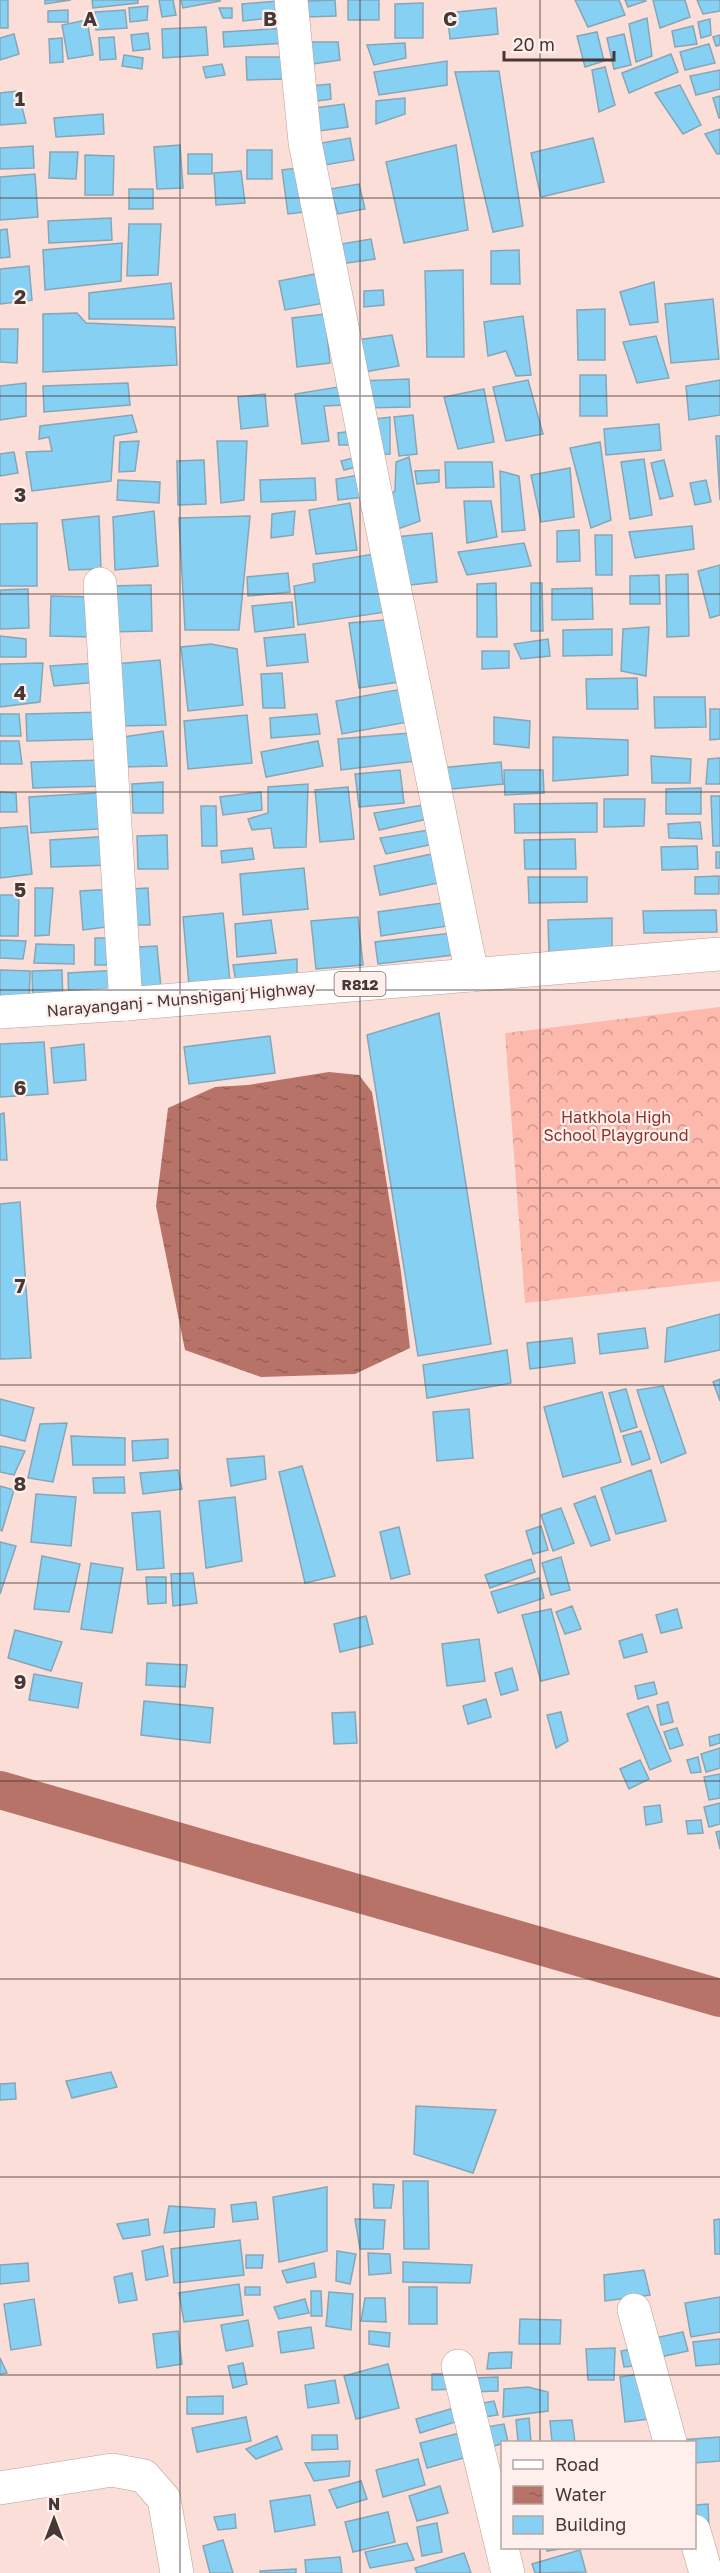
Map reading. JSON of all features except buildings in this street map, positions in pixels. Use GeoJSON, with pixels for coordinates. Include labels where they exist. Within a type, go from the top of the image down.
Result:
{"type":"FeatureCollection","features":[{"type":"Feature","properties":{"kind":"street"},"geometry":{"type":"LineString","coordinates":[[291,0],[305,142],[472,975]]}},
{"type":"Feature","properties":{"kind":"street"},"geometry":{"type":"LineString","coordinates":[[100,584],[126,1004]]}},
{"type":"Feature","properties":{"kind":"street","name":"Narayanganj - Munshiganj Highway"},"geometry":{"type":"LineString","coordinates":[[0,1012],[126,1004],[720,954]]}},
{"type":"Feature","properties":{"kind":"street"},"geometry":{"type":"LineString","coordinates":[[634,2310],[670,2441]]}},
{"type":"Feature","properties":{"kind":"street"},"geometry":{"type":"LineString","coordinates":[[458,2366],[501,2544]]}},
{"type":"Feature","properties":{"kind":"street"},"geometry":{"type":"LineString","coordinates":[[0,2488],[112,2470],[144,2476],[164,2499],[177,2573]]}},
{"type":"Feature","properties":{"kind":"street"},"geometry":{"type":"LineString","coordinates":[[696,2538],[706,2573]]}},
{"type":"Feature","properties":{"kind":"street"},"geometry":{"type":"LineString","coordinates":[[502,2549],[508,2573]]}},
{"type":"Feature","properties":{"kind":"green space","name":"Hatkhola High School Playground"},"geometry":{"type":"Polygon","coordinates":[[[720,1007],[720,1281],[525,1303],[505,1033],[720,1007]]]}},
{"type":"Feature","properties":{"kind":"water"},"geometry":{"type":"Polygon","coordinates":[[[329,1072],[359,1075],[372,1092],[401,1272],[410,1348],[355,1374],[261,1377],[185,1350],[156,1206],[168,1108],[215,1087],[248,1085],[329,1072]]]}},
{"type":"Feature","properties":{"kind":"waterway"},"geometry":{"type":"LineString","coordinates":[[0,1790],[720,1998]]}}]}
